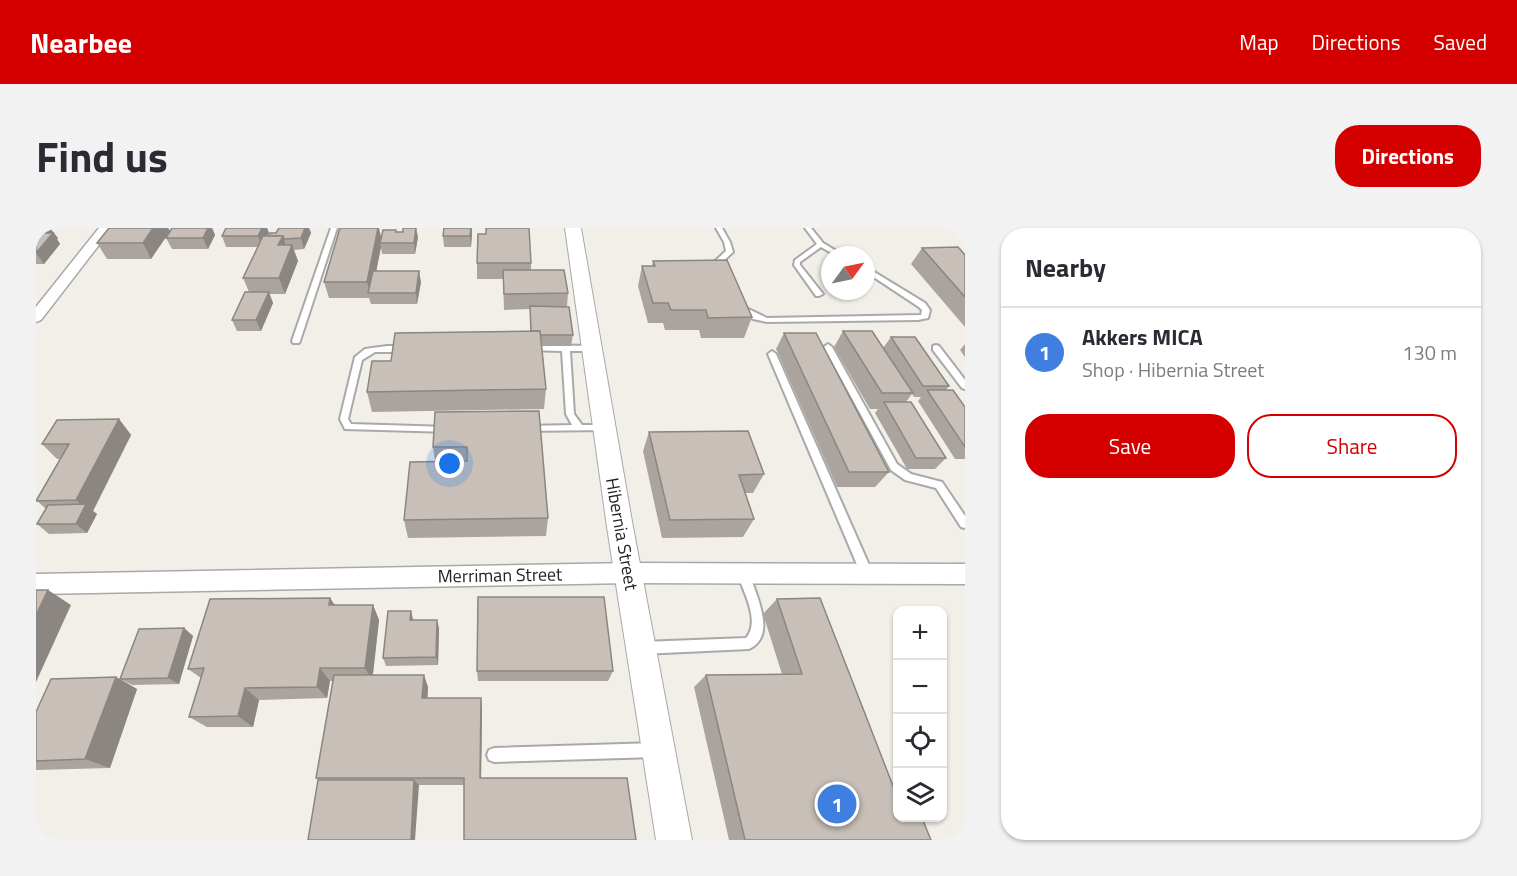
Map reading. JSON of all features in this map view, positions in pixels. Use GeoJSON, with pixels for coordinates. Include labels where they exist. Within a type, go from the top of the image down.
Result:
{"type":"FeatureCollection","features":[{"type":"Feature","properties":{"kind":"street"},"geometry":{"type":"LineString","coordinates":[[36,317],[106,228]]}},
{"type":"Feature","properties":{"kind":"street","name":"Hibernia Street"},"geometry":{"type":"LineString","coordinates":[[573,228],[592,348],[592,428],[629,573],[674,840]]}},
{"type":"Feature","properties":{"kind":"street","name":"Merriman Street"},"geometry":{"type":"LineString","coordinates":[[36,584],[629,573],[965,573]]}},
{"type":"Feature","properties":{"kind":"lane"},"geometry":{"type":"LineString","coordinates":[[296,340],[334,228]]}},
{"type":"Feature","properties":{"kind":"lane"},"geometry":{"type":"LineString","coordinates":[[719,228],[729,247],[729,254],[716,262],[724,284]]}},
{"type":"Feature","properties":{"kind":"lane"},"geometry":{"type":"LineString","coordinates":[[808,228],[824,246]]}},
{"type":"Feature","properties":{"kind":"lane"},"geometry":{"type":"LineString","coordinates":[[819,294],[797,265],[797,261],[821,244]]}},
{"type":"Feature","properties":{"kind":"lane"},"geometry":{"type":"LineString","coordinates":[[733,303],[756,317],[767,320],[918,318],[925,316],[927,310],[922,305],[875,275]]}},
{"type":"Feature","properties":{"kind":"lane"},"geometry":{"type":"LineString","coordinates":[[828,347],[894,467],[909,477],[939,485],[965,524]]}},
{"type":"Feature","properties":{"kind":"lane"},"geometry":{"type":"LineString","coordinates":[[418,348],[373,349],[363,352],[358,359],[344,419],[348,427],[463,430]]}},
{"type":"Feature","properties":{"kind":"lane"},"geometry":{"type":"LineString","coordinates":[[521,348],[592,348]]}},
{"type":"Feature","properties":{"kind":"lane"},"geometry":{"type":"LineString","coordinates":[[566,348],[570,414],[592,428]]}},
{"type":"Feature","properties":{"kind":"lane"},"geometry":{"type":"LineString","coordinates":[[936,348],[965,386]]}},
{"type":"Feature","properties":{"kind":"lane"},"geometry":{"type":"LineString","coordinates":[[772,354],[867,574]]}},
{"type":"Feature","properties":{"kind":"lane"},"geometry":{"type":"LineString","coordinates":[[514,430],[592,428]]}},
{"type":"Feature","properties":{"kind":"lane"},"geometry":{"type":"LineString","coordinates":[[642,648],[749,643],[758,633],[758,621],[743,573]]}},
{"type":"Feature","properties":{"kind":"lane"},"geometry":{"type":"LineString","coordinates":[[494,755],[659,750]]}},
{"type":"Feature","properties":{"kind":"building"},"geometry":{"type":"Polygon","coordinates":[[[36,228],[50,228],[45,233],[53,233],[36,253],[36,228]]]}},
{"type":"Feature","properties":{"kind":"building"},"geometry":{"type":"Polygon","coordinates":[[[109,228],[153,228],[143,243],[97,243],[109,228]]]}},
{"type":"Feature","properties":{"kind":"building"},"geometry":{"type":"Polygon","coordinates":[[[172,228],[208,228],[203,238],[166,238],[172,228]]]}},
{"type":"Feature","properties":{"kind":"building"},"geometry":{"type":"Polygon","coordinates":[[[226,228],[262,228],[258,236],[222,236],[226,228]]]}},
{"type":"Feature","properties":{"kind":"building"},"geometry":{"type":"Polygon","coordinates":[[[279,228],[305,228],[301,238],[284,239],[283,236],[269,236],[270,233],[276,233],[279,228]]]}},
{"type":"Feature","properties":{"kind":"building"},"geometry":{"type":"Polygon","coordinates":[[[340,228],[378,228],[367,282],[324,282],[340,228]]]}},
{"type":"Feature","properties":{"kind":"building"},"geometry":{"type":"Polygon","coordinates":[[[403,228],[416,228],[414,243],[380,243],[383,230],[403,232],[403,228]]]}},
{"type":"Feature","properties":{"kind":"building"},"geometry":{"type":"Polygon","coordinates":[[[444,228],[471,228],[470,236],[443,236],[444,228]]]}},
{"type":"Feature","properties":{"kind":"building"},"geometry":{"type":"Polygon","coordinates":[[[486,228],[529,228],[531,263],[477,263],[478,234],[486,234],[486,228]]]}},
{"type":"Feature","properties":{"kind":"building"},"geometry":{"type":"Polygon","coordinates":[[[263,236],[283,236],[278,245],[292,245],[279,278],[243,278],[263,236]]]}},
{"type":"Feature","properties":{"kind":"building"},"geometry":{"type":"Polygon","coordinates":[[[958,247],[965,255],[965,297],[922,248],[958,247]]]}},
{"type":"Feature","properties":{"kind":"building"},"geometry":{"type":"Polygon","coordinates":[[[727,260],[752,317],[708,318],[706,310],[671,310],[668,303],[653,303],[642,266],[655,266],[653,261],[727,260]]]}},
{"type":"Feature","properties":{"kind":"building"},"geometry":{"type":"Polygon","coordinates":[[[503,270],[564,270],[568,293],[504,294],[503,270]]]}},
{"type":"Feature","properties":{"kind":"building"},"geometry":{"type":"Polygon","coordinates":[[[373,271],[419,271],[416,293],[368,293],[373,271]]]}},
{"type":"Feature","properties":{"kind":"building"},"geometry":{"type":"Polygon","coordinates":[[[245,292],[269,292],[256,320],[232,320],[245,292]]]}},
{"type":"Feature","properties":{"kind":"building"},"geometry":{"type":"Polygon","coordinates":[[[530,306],[569,307],[573,335],[540,335],[540,331],[531,331],[530,306]]]}},
{"type":"Feature","properties":{"kind":"building"},"geometry":{"type":"Polygon","coordinates":[[[540,331],[546,389],[367,392],[372,361],[391,361],[395,333],[540,331]]]}},
{"type":"Feature","properties":{"kind":"building"},"geometry":{"type":"Polygon","coordinates":[[[843,331],[872,331],[913,393],[882,393],[843,331]]]}},
{"type":"Feature","properties":{"kind":"building"},"geometry":{"type":"Polygon","coordinates":[[[784,333],[816,333],[889,472],[849,472],[784,333]]]}},
{"type":"Feature","properties":{"kind":"building"},"geometry":{"type":"Polygon","coordinates":[[[891,337],[915,337],[949,386],[923,386],[891,337]]]}},
{"type":"Feature","properties":{"kind":"building"},"geometry":{"type":"Polygon","coordinates":[[[927,390],[953,390],[965,407],[965,447],[927,390]]]}},
{"type":"Feature","properties":{"kind":"building"},"geometry":{"type":"Polygon","coordinates":[[[884,402],[911,402],[946,458],[916,458],[884,402]]]}},
{"type":"Feature","properties":{"kind":"building"},"geometry":{"type":"Polygon","coordinates":[[[539,411],[548,518],[404,520],[410,462],[467,461],[467,447],[433,447],[435,412],[539,411]]]}},
{"type":"Feature","properties":{"kind":"building"},"geometry":{"type":"Polygon","coordinates":[[[119,419],[76,500],[36,501],[69,444],[42,444],[57,420],[119,419]]]}},
{"type":"Feature","properties":{"kind":"building"},"geometry":{"type":"Polygon","coordinates":[[[748,431],[764,474],[739,475],[754,519],[670,520],[649,432],[748,431]]]}},
{"type":"Feature","properties":{"kind":"building"},"geometry":{"type":"Polygon","coordinates":[[[86,504],[76,524],[37,524],[48,505],[86,504]]]}},
{"type":"Feature","properties":{"kind":"building"},"geometry":{"type":"Polygon","coordinates":[[[36,590],[48,590],[36,615],[36,590]]]}},
{"type":"Feature","properties":{"kind":"building"},"geometry":{"type":"Polygon","coordinates":[[[478,597],[604,597],[613,671],[477,671],[478,597]]]}},
{"type":"Feature","properties":{"kind":"building"},"geometry":{"type":"Polygon","coordinates":[[[330,598],[329,605],[373,605],[365,668],[320,668],[317,687],[245,688],[238,716],[189,717],[204,668],[188,669],[210,599],[330,598]]]}},
{"type":"Feature","properties":{"kind":"building"},"geometry":{"type":"Polygon","coordinates":[[[820,598],[893,786],[893,822],[924,822],[931,840],[745,840],[706,675],[802,674],[777,599],[820,598]]]}},
{"type":"Feature","properties":{"kind":"building"},"geometry":{"type":"Polygon","coordinates":[[[388,611],[411,611],[410,620],[437,620],[436,657],[383,658],[388,611]]]}},
{"type":"Feature","properties":{"kind":"building"},"geometry":{"type":"Polygon","coordinates":[[[184,628],[168,678],[120,679],[139,629],[184,628]]]}},
{"type":"Feature","properties":{"kind":"building"},"geometry":{"type":"Polygon","coordinates":[[[334,675],[424,675],[422,698],[481,698],[480,778],[627,778],[636,840],[464,840],[464,778],[316,778],[334,675]]]}},
{"type":"Feature","properties":{"kind":"building"},"geometry":{"type":"Polygon","coordinates":[[[116,677],[85,759],[36,761],[36,712],[51,679],[116,677]]]}},
{"type":"Feature","properties":{"kind":"building"},"geometry":{"type":"Polygon","coordinates":[[[318,780],[414,780],[411,840],[308,840],[318,780]]]}},
{"type":"Feature","properties":{"kind":"place","name":"Akkers MICA"},"geometry":{"type":"Point","coordinates":[837,804]}}]}
